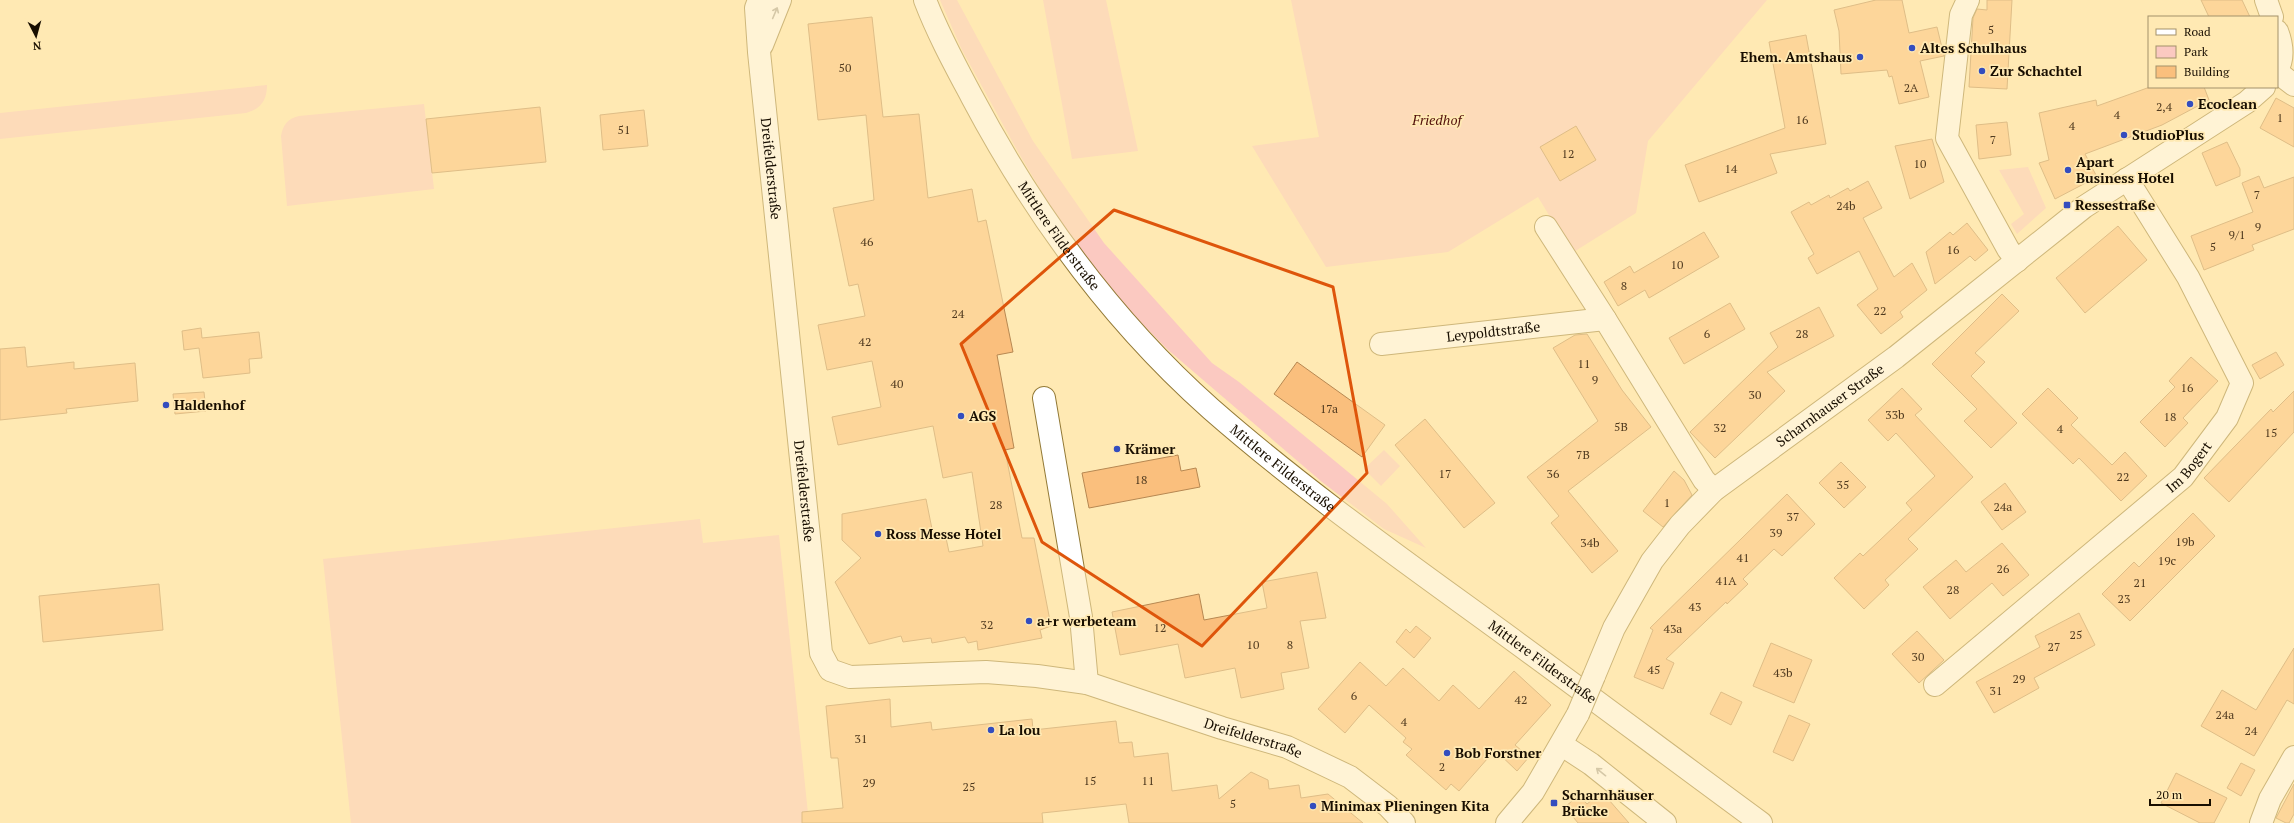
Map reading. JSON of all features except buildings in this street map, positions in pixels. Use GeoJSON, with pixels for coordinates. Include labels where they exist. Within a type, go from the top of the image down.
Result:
{"type":"FeatureCollection","features":[{"type":"Feature","properties":{"kind":"street","name":"Dreifelderstraße"},"geometry":{"type":"LineString","coordinates":[[759,0],[756,8],[759,52],[821,653],[830,670],[850,677],[986,672],[1037,676],[1087,683],[1215,726],[1287,746],[1350,777],[1388,806],[1404,823]]}},
{"type":"Feature","properties":{"kind":"street","name":"Dreifelderstraße"},"geometry":{"type":"LineString","coordinates":[[759,52],[780,0]]}},
{"type":"Feature","properties":{"kind":"street","name":"Mittlere Filderstraße"},"geometry":{"type":"LineString","coordinates":[[925,0],[950,56],[995,141],[1051,227],[1124,319],[1154,353],[1209,407],[1306,489],[1761,823]]}},
{"type":"Feature","properties":{"kind":"street"},"geometry":{"type":"LineString","coordinates":[[1968,0],[1961,15],[1946,138],[2008,249],[2017,261]]}},
{"type":"Feature","properties":{"kind":"street"},"geometry":{"type":"LineString","coordinates":[[2266,0],[2272,16]]}},
{"type":"Feature","properties":{"kind":"street"},"geometry":{"type":"LineString","coordinates":[[2278,35],[2282,51],[2278,69]]}},
{"type":"Feature","properties":{"kind":"street"},"geometry":{"type":"LineString","coordinates":[[2278,72],[2294,85]]}},
{"type":"Feature","properties":{"kind":"street","name":"Scharnhauser Straße"},"geometry":{"type":"LineString","coordinates":[[1507,823],[1533,792],[1562,745],[1578,714],[1614,628],[1652,561],[1680,525],[1714,490],[1896,357],[2084,207],[2247,102],[2263,88]]}},
{"type":"Feature","properties":{"kind":"street","name":"Im Bogert"},"geometry":{"type":"LineString","coordinates":[[1935,685],[2182,477],[2227,418],[2242,383],[2188,277],[2127,179]]}},
{"type":"Feature","properties":{"kind":"street"},"geometry":{"type":"LineString","coordinates":[[1546,227],[1605,319],[1704,480],[1714,490]]}},
{"type":"Feature","properties":{"kind":"street","name":"Leypoldtstraße"},"geometry":{"type":"LineString","coordinates":[[1381,344],[1605,319]]}},
{"type":"Feature","properties":{"kind":"street"},"geometry":{"type":"LineString","coordinates":[[1044,398],[1081,617],[1087,683]]}},
{"type":"Feature","properties":{"kind":"street"},"geometry":{"type":"LineString","coordinates":[[1562,745],[1591,764],[1665,823]]}},
{"type":"Feature","properties":{"kind":"street"},"geometry":{"type":"LineString","coordinates":[[2261,823],[2270,799],[2294,757]]}},
{"type":"Feature","properties":{"kind":"highlighted area"},"geometry":{"type":"Polygon","coordinates":[[[1114,210],[1333,287],[1367,473],[1202,646],[1042,542],[961,344],[1114,210]]]}},
{"type":"Feature","properties":{"kind":"green space"},"geometry":{"type":"Polygon","coordinates":[[[940,0],[957,0],[1033,141],[1104,243],[1212,363],[1239,382],[1387,504],[1426,548],[1384,529],[1322,482],[1167,349],[1111,292],[1060,223],[1017,150],[962,50],[940,0]]]}},
{"type":"Feature","properties":{"kind":"green space"},"geometry":{"type":"Polygon","coordinates":[[[1043,0],[1106,0],[1138,151],[1072,159],[1043,0]]]}},
{"type":"Feature","properties":{"kind":"green space","name":"Friedhof"},"geometry":{"type":"Polygon","coordinates":[[[1291,0],[1767,0],[1648,141],[1636,213],[1572,253],[1538,197],[1448,252],[1326,267],[1252,146],[1319,137],[1291,0]]]}},
{"type":"Feature","properties":{"kind":"green space"},"geometry":{"type":"Polygon","coordinates":[[[267,85],[266,95],[262,103],[256,109],[246,113],[0,139],[0,113],[267,85]]]}},
{"type":"Feature","properties":{"kind":"green space"},"geometry":{"type":"Polygon","coordinates":[[[424,104],[434,189],[287,206],[281,136],[286,123],[299,116],[424,104]]]}},
{"type":"Feature","properties":{"kind":"green space"},"geometry":{"type":"Polygon","coordinates":[[[2028,167],[2046,208],[2017,234],[2011,224],[2024,214],[1999,170],[2028,167]]]}},
{"type":"Feature","properties":{"kind":"green space"},"geometry":{"type":"Polygon","coordinates":[[[1384,450],[1400,466],[1381,486],[1364,469],[1384,450]]]}},
{"type":"Feature","properties":{"kind":"green space"},"geometry":{"type":"Polygon","coordinates":[[[700,519],[703,543],[779,535],[809,823],[351,823],[323,559],[700,519]]]}},
{"type":"Feature","properties":{"kind":"place","name":"Altes Schulhaus"},"geometry":{"type":"Point","coordinates":[1912,48]}},
{"type":"Feature","properties":{"kind":"place","name":"Ehem. Amtshaus"},"geometry":{"type":"Point","coordinates":[1860,57]}},
{"type":"Feature","properties":{"kind":"place","name":"Zur Schachtel"},"geometry":{"type":"Point","coordinates":[1982,71]}},
{"type":"Feature","properties":{"kind":"place","name":"Ecoclean"},"geometry":{"type":"Point","coordinates":[2190,104]}},
{"type":"Feature","properties":{"kind":"place","name":"StudioPlus"},"geometry":{"type":"Point","coordinates":[2124,135]}},
{"type":"Feature","properties":{"kind":"place","name":"Apart Business Hotel"},"geometry":{"type":"Point","coordinates":[2068,170]}},
{"type":"Feature","properties":{"kind":"place","name":"Ressestraße"},"geometry":{"type":"Point","coordinates":[2067,205]}},
{"type":"Feature","properties":{"kind":"place","name":"Haldenhof"},"geometry":{"type":"Point","coordinates":[166,405]}},
{"type":"Feature","properties":{"kind":"place","name":"AGS"},"geometry":{"type":"Point","coordinates":[961,416]}},
{"type":"Feature","properties":{"kind":"place","name":"Krämer"},"geometry":{"type":"Point","coordinates":[1117,449]}},
{"type":"Feature","properties":{"kind":"place","name":"Ross Messe Hotel"},"geometry":{"type":"Point","coordinates":[878,534]}},
{"type":"Feature","properties":{"kind":"place","name":"a+r werbeteam"},"geometry":{"type":"Point","coordinates":[1029,621]}},
{"type":"Feature","properties":{"kind":"place","name":"La lou"},"geometry":{"type":"Point","coordinates":[991,730]}},
{"type":"Feature","properties":{"kind":"place","name":"Bob Forstner"},"geometry":{"type":"Point","coordinates":[1447,753]}},
{"type":"Feature","properties":{"kind":"place","name":"Scharnhäuser Brücke"},"geometry":{"type":"Point","coordinates":[1554,803]}},
{"type":"Feature","properties":{"kind":"place","name":"Minimax Plieningen Kita"},"geometry":{"type":"Point","coordinates":[1313,806]}}]}
